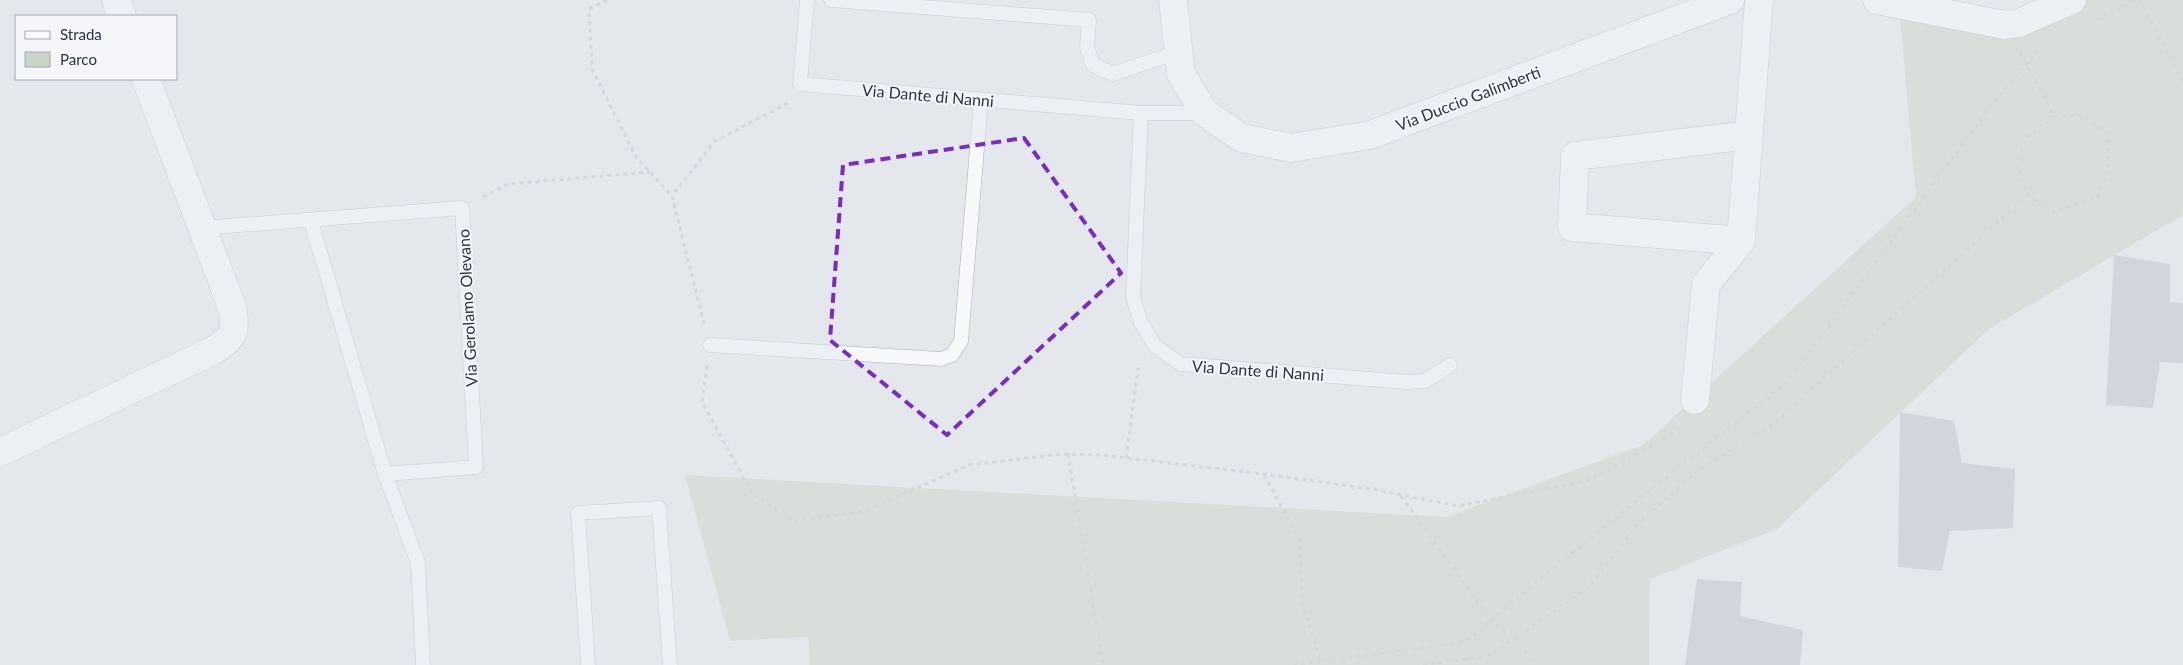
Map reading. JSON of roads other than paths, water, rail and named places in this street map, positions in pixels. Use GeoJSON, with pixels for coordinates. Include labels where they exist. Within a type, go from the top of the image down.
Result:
{"type":"FeatureCollection","features":[{"type":"Feature","properties":{"kind":"street"},"geometry":{"type":"LineString","coordinates":[[116,0],[122,15]]}},
{"type":"Feature","properties":{"kind":"street"},"geometry":{"type":"LineString","coordinates":[[1173,0],[1181,74],[1205,113]]}},
{"type":"Feature","properties":{"kind":"street","name":"Via Duccio Galimberti"},"geometry":{"type":"LineString","coordinates":[[1205,113],[1242,138],[1291,148],[1370,135],[1730,0]]}},
{"type":"Feature","properties":{"kind":"street"},"geometry":{"type":"LineString","coordinates":[[1695,400],[1706,284],[1742,241],[1759,0]]}},
{"type":"Feature","properties":{"kind":"street"},"geometry":{"type":"LineString","coordinates":[[1877,0],[2005,26],[2019,23],[2072,0]]}},
{"type":"Feature","properties":{"kind":"street"},"geometry":{"type":"LineString","coordinates":[[0,452],[214,350],[233,335],[235,322],[232,307],[146,80]]}},
{"type":"Feature","properties":{"kind":"street"},"geometry":{"type":"LineString","coordinates":[[1742,241],[1572,227],[1575,156],[1749,135]]}},
{"type":"Feature","properties":{"kind":"lane","name":"Via Dante di Nanni"},"geometry":{"type":"LineString","coordinates":[[806,0],[800,84],[1141,113],[1205,113]]}},
{"type":"Feature","properties":{"kind":"lane"},"geometry":{"type":"LineString","coordinates":[[831,0],[1089,20],[1087,47],[1093,65],[1113,74],[1178,52]]}},
{"type":"Feature","properties":{"kind":"lane"},"geometry":{"type":"LineString","coordinates":[[710,345],[941,358],[952,355],[961,341],[981,100]]}},
{"type":"Feature","properties":{"kind":"lane","name":"Via Dante di Nanni"},"geometry":{"type":"LineString","coordinates":[[1141,113],[1132,297],[1144,328],[1155,346],[1181,364],[1406,382],[1425,381],[1450,365]]}},
{"type":"Feature","properties":{"kind":"lane","name":"Via Gerolamo Olevano"},"geometry":{"type":"LineString","coordinates":[[201,228],[462,208],[476,467],[385,474]]}},
{"type":"Feature","properties":{"kind":"lane"},"geometry":{"type":"LineString","coordinates":[[311,221],[385,474],[418,563],[423,665]]}},
{"type":"Feature","properties":{"kind":"lane"},"geometry":{"type":"LineString","coordinates":[[588,665],[578,513],[659,508],[670,665]]}}]}
